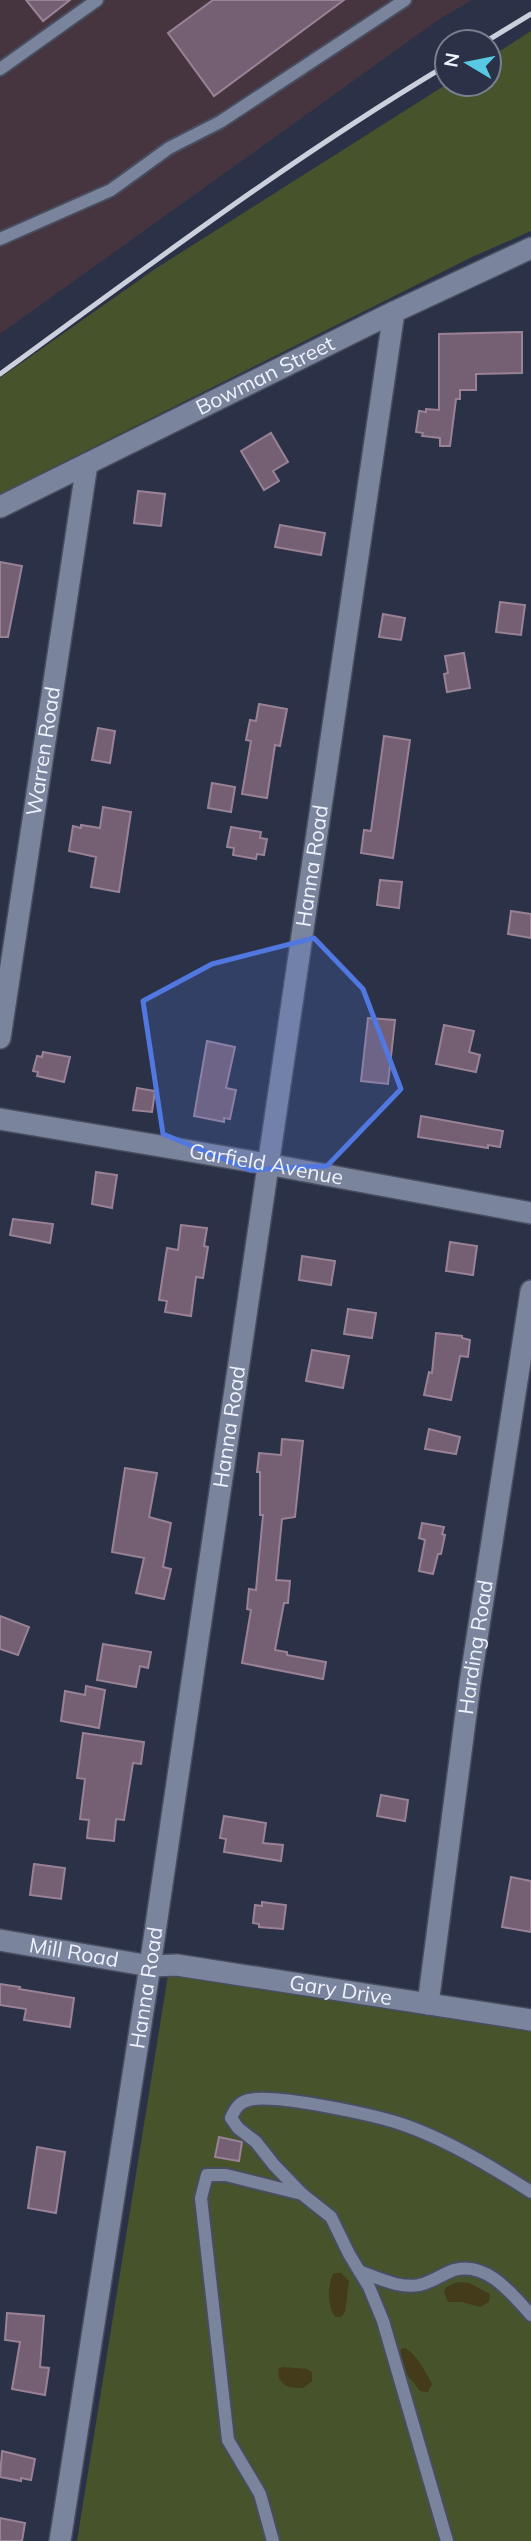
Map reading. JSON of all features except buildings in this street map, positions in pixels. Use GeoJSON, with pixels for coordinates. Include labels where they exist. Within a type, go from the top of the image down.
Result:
{"type":"FeatureCollection","features":[{"type":"Feature","properties":{"kind":"street","name":"Bowman Street"},"geometry":{"type":"LineString","coordinates":[[0,507],[394,312],[531,248]]}},
{"type":"Feature","properties":{"kind":"street","name":"Hanna Road"},"geometry":{"type":"LineString","coordinates":[[60,2541],[149,1965],[394,312]]}},
{"type":"Feature","properties":{"kind":"street","name":"Warren Road"},"geometry":{"type":"LineString","coordinates":[[0,1038],[88,464]]}},
{"type":"Feature","properties":{"kind":"street","name":"Garfield Avenue"},"geometry":{"type":"LineString","coordinates":[[0,1119],[267,1164],[531,1213]]}},
{"type":"Feature","properties":{"kind":"street","name":"Harding Road"},"geometry":{"type":"LineString","coordinates":[[428,2004],[470,1683],[531,1291]]}},
{"type":"Feature","properties":{"kind":"street","name":"Mill Road"},"geometry":{"type":"LineString","coordinates":[[0,1940],[149,1965]]}},
{"type":"Feature","properties":{"kind":"street","name":"Gary Drive"},"geometry":{"type":"LineString","coordinates":[[149,1965],[177,1965],[531,2020]]}},
{"type":"Feature","properties":{"kind":"lane"},"geometry":{"type":"LineString","coordinates":[[0,68],[97,0]]}},
{"type":"Feature","properties":{"kind":"lane"},"geometry":{"type":"LineString","coordinates":[[0,239],[111,190],[169,148],[220,122],[405,0]]}},
{"type":"Feature","properties":{"kind":"lane"},"geometry":{"type":"LineString","coordinates":[[447,2541],[383,2321],[360,2272],[331,2217],[302,2194],[231,2118],[236,2107],[247,2099],[325,2107],[377,2117],[409,2126],[496,2169],[531,2192]]}},
{"type":"Feature","properties":{"kind":"lane"},"geometry":{"type":"LineString","coordinates":[[273,2541],[260,2494],[229,2441],[201,2198],[207,2175],[226,2175],[302,2194]]}},
{"type":"Feature","properties":{"kind":"lane"},"geometry":{"type":"LineString","coordinates":[[360,2272],[403,2286],[420,2285],[457,2269],[474,2270],[502,2284],[531,2315]]}},
{"type":"Feature","properties":{"kind":"highlighted area"},"geometry":{"type":"Polygon","coordinates":[[[314,938],[363,989],[401,1089],[327,1166],[250,1170],[163,1134],[143,1001],[212,964],[314,938]]]}},
{"type":"Feature","properties":{"kind":"shaded area"},"geometry":{"type":"Polygon","coordinates":[[[0,0],[472,0],[441,18],[0,334],[0,0]]]}},
{"type":"Feature","properties":{"kind":"green space"},"geometry":{"type":"Polygon","coordinates":[[[531,31],[531,231],[472,257],[0,494],[0,378],[155,269],[433,93],[433,98],[503,98],[503,49],[531,31]]]}},
{"type":"Feature","properties":{"kind":"green space"},"geometry":{"type":"Polygon","coordinates":[[[180,1972],[531,2027],[531,2541],[77,2541],[168,1975],[180,1972]]]}},
{"type":"Feature","properties":{"kind":"sand"},"geometry":{"type":"Polygon","coordinates":[[[334,2273],[341,2273],[349,2281],[345,2312],[341,2317],[336,2317],[333,2313],[330,2302],[330,2283],[334,2273]]]}},
{"type":"Feature","properties":{"kind":"sand"},"geometry":{"type":"Polygon","coordinates":[[[458,2282],[469,2283],[490,2294],[489,2302],[480,2307],[462,2302],[448,2302],[444,2292],[446,2287],[458,2282]]]}},
{"type":"Feature","properties":{"kind":"sand"},"geometry":{"type":"Polygon","coordinates":[[[405,2348],[417,2359],[430,2379],[432,2384],[428,2392],[419,2390],[405,2371],[401,2349],[405,2348]]]}},
{"type":"Feature","properties":{"kind":"sand"},"geometry":{"type":"Polygon","coordinates":[[[279,2368],[307,2369],[312,2372],[312,2381],[303,2388],[284,2384],[278,2373],[279,2368]]]}},
{"type":"Feature","properties":{"kind":"railway"},"geometry":{"type":"LineString","coordinates":[[503,31],[531,14]]}},
{"type":"Feature","properties":{"kind":"railway"},"geometry":{"type":"LineString","coordinates":[[0,374],[276,175],[433,74]]}}]}
